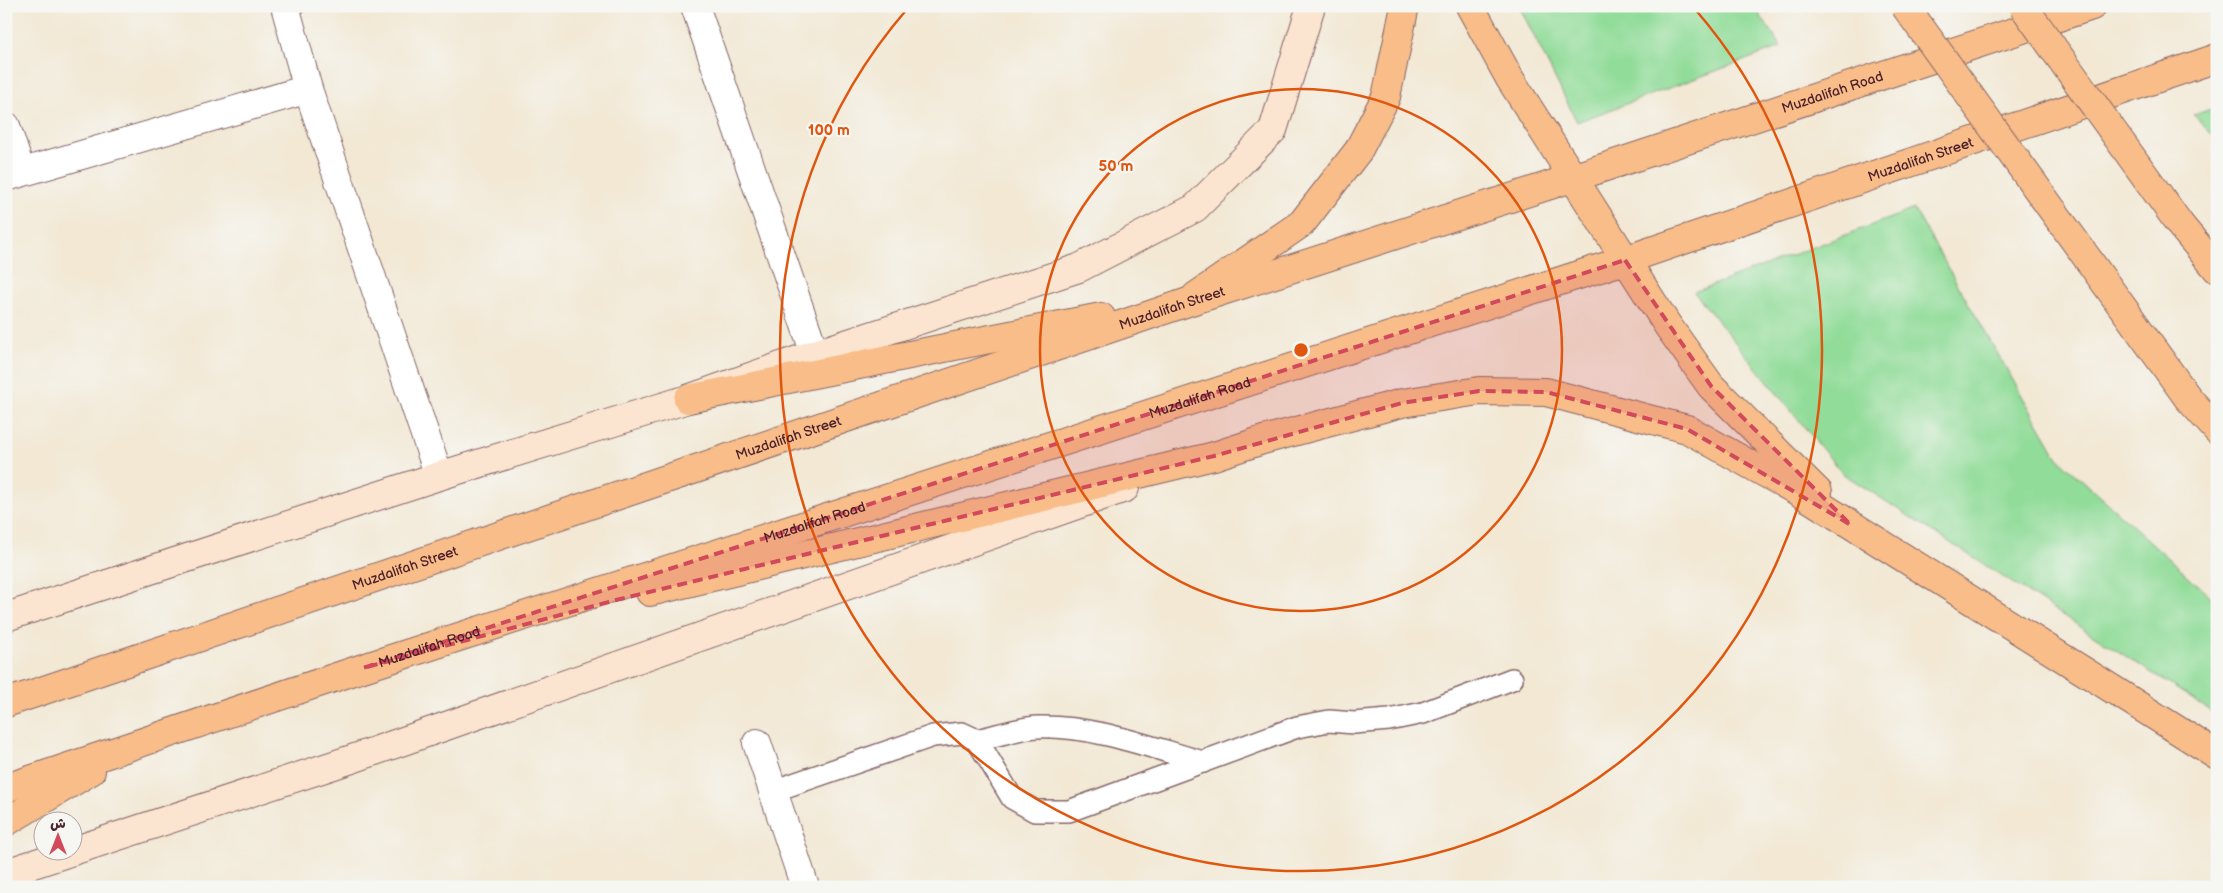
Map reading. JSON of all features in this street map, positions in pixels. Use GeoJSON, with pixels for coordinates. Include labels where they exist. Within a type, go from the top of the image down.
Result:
{"type":"FeatureCollection","features":[{"type":"Feature","properties":{"kind":"main road"},"geometry":{"type":"LineString","coordinates":[[688,399],[1062,324],[1188,302],[1302,223],[1358,151],[1386,96],[1405,6]]}},
{"type":"Feature","properties":{"kind":"main road"},"geometry":{"type":"LineString","coordinates":[[1470,6],[1510,79],[1572,178],[1668,326],[1711,386],[1851,524]]}},
{"type":"Feature","properties":{"kind":"main road"},"geometry":{"type":"LineString","coordinates":[[1905,6],[2188,398],[2217,430]]}},
{"type":"Feature","properties":{"kind":"main road"},"geometry":{"type":"LineString","coordinates":[[2023,6],[2181,226],[2217,269]]}},
{"type":"Feature","properties":{"kind":"main road","name":"Muzdalifah Road"},"geometry":{"type":"LineString","coordinates":[[1572,178],[2092,6]]}},
{"type":"Feature","properties":{"kind":"main road","name":"Muzdalifah Street"},"geometry":{"type":"LineString","coordinates":[[1625,260],[2217,58]]}},
{"type":"Feature","properties":{"kind":"main road","name":"Muzdalifah Street"},"geometry":{"type":"LineString","coordinates":[[6,703],[1188,302],[1572,178]]}},
{"type":"Feature","properties":{"kind":"main road","name":"Muzdalifah Road"},"geometry":{"type":"LineString","coordinates":[[6,788],[363,668],[1625,260]]}},
{"type":"Feature","properties":{"kind":"main road"},"geometry":{"type":"LineString","coordinates":[[363,668],[616,600],[1214,456],[1263,440],[1402,403],[1479,391],[1546,392],[1688,429],[1804,495],[2217,755]]}},
{"type":"Feature","properties":{"kind":"main road"},"geometry":{"type":"LineString","coordinates":[[6,822],[136,744]]}},
{"type":"Feature","properties":{"kind":"street"},"geometry":{"type":"LineString","coordinates":[[285,6],[308,89],[439,476]]}},
{"type":"Feature","properties":{"kind":"street"},"geometry":{"type":"LineString","coordinates":[[695,6],[815,354]]}},
{"type":"Feature","properties":{"kind":"street"},"geometry":{"type":"LineString","coordinates":[[6,617],[439,476],[688,399],[815,354],[1079,268],[1195,208],[1273,130],[1311,6]]}},
{"type":"Feature","properties":{"kind":"street"},"geometry":{"type":"LineString","coordinates":[[6,126],[14,175],[308,89]]}},
{"type":"Feature","properties":{"kind":"street"},"geometry":{"type":"LineString","coordinates":[[6,873],[352,759],[1214,456]]}},
{"type":"Feature","properties":{"kind":"street"},"geometry":{"type":"LineString","coordinates":[[757,743],[805,887]]}},
{"type":"Feature","properties":{"kind":"lane"},"geometry":{"type":"LineString","coordinates":[[773,791],[933,736],[962,733],[977,740],[1012,798],[1035,811],[1069,811],[1297,727],[1329,721],[1354,723],[1389,720],[1423,713],[1512,679]]}},
{"type":"Feature","properties":{"kind":"lane"},"geometry":{"type":"LineString","coordinates":[[977,740],[1035,727],[1068,727],[1104,734],[1203,762]]}},
{"type":"Feature","properties":{"kind":"highlighted area"},"geometry":{"type":"Polygon","coordinates":[[[1625,260],[1711,386],[1851,525],[1687,429],[1546,392],[1479,391],[1402,403],[1214,456],[616,600],[363,668],[1625,260]]]}},
{"type":"Feature","properties":{"kind":"green space"},"geometry":{"type":"Polygon","coordinates":[[[1519,6],[1754,6],[1781,47],[1577,122],[1519,6]]]}},
{"type":"Feature","properties":{"kind":"green space"},"geometry":{"type":"Polygon","coordinates":[[[2217,107],[2217,140],[2194,115],[2217,107]]]}},
{"type":"Feature","properties":{"kind":"green space"},"geometry":{"type":"Polygon","coordinates":[[[1914,209],[2058,458],[2217,602],[2217,715],[1842,473],[1694,292],[1914,209]]]}}]}
